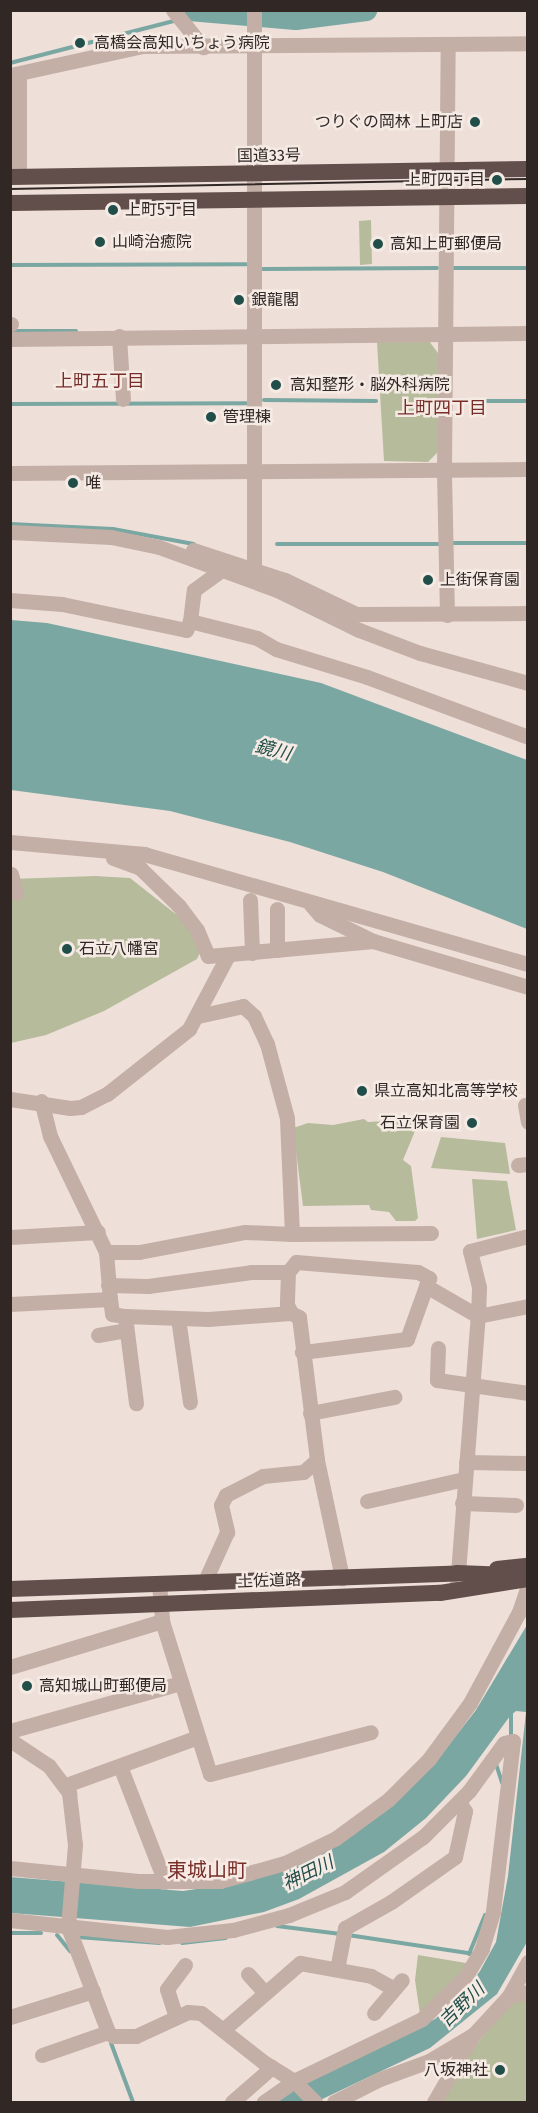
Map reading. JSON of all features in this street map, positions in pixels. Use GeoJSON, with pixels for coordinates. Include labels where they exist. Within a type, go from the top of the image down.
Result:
{"type":"FeatureCollection","features":[{"type":"Feature","properties":{"kind":"highway","name":"国道33号"},"geometry":{"type":"LineString","coordinates":[[15,177],[528,169]]}},
{"type":"Feature","properties":{"kind":"highway"},"geometry":{"type":"LineString","coordinates":[[10,203],[528,196]]}},
{"type":"Feature","properties":{"kind":"highway"},"geometry":{"type":"LineString","coordinates":[[457,1573],[528,1566]]}},
{"type":"Feature","properties":{"kind":"highway","name":"土佐道路"},"geometry":{"type":"LineString","coordinates":[[10,1589],[457,1573],[527,1583]]}},
{"type":"Feature","properties":{"kind":"highway","name":"土佐道路"},"geometry":{"type":"LineString","coordinates":[[10,1610],[457,1592],[527,1583]]}},
{"type":"Feature","properties":{"kind":"street"},"geometry":{"type":"LineString","coordinates":[[174,12],[203,46]]}},
{"type":"Feature","properties":{"kind":"street"},"geometry":{"type":"LineString","coordinates":[[254,570],[255,16]]}},
{"type":"Feature","properties":{"kind":"street"},"geometry":{"type":"LineString","coordinates":[[15,177],[15,74],[130,47],[528,43]]}},
{"type":"Feature","properties":{"kind":"street"},"geometry":{"type":"LineString","coordinates":[[447,615],[444,468],[448,44]]}},
{"type":"Feature","properties":{"kind":"street"},"geometry":{"type":"LineString","coordinates":[[10,339],[528,333]]}},
{"type":"Feature","properties":{"kind":"street"},"geometry":{"type":"LineString","coordinates":[[119,336],[123,399]]}},
{"type":"Feature","properties":{"kind":"street"},"geometry":{"type":"LineString","coordinates":[[10,472],[528,469]]}},
{"type":"Feature","properties":{"kind":"street"},"geometry":{"type":"LineString","coordinates":[[10,532],[111,537],[159,547],[277,590],[420,653],[528,683]]}},
{"type":"Feature","properties":{"kind":"street"},"geometry":{"type":"LineString","coordinates":[[159,547],[183,547],[285,580],[356,614],[528,613]]}},
{"type":"Feature","properties":{"kind":"street"},"geometry":{"type":"LineString","coordinates":[[10,600],[62,604],[186,630],[194,590],[220,571]]}},
{"type":"Feature","properties":{"kind":"street"},"geometry":{"type":"LineString","coordinates":[[189,621],[257,638],[276,649],[367,677],[528,736]]}},
{"type":"Feature","properties":{"kind":"street"},"geometry":{"type":"LineString","coordinates":[[10,842],[144,854],[444,942],[528,964]]}},
{"type":"Feature","properties":{"kind":"street"},"geometry":{"type":"LineString","coordinates":[[98,849],[101,854],[140,868],[192,922],[208,956],[228,956],[386,939],[430,946],[444,942]]}},
{"type":"Feature","properties":{"kind":"street"},"geometry":{"type":"LineString","coordinates":[[11,874],[16,893]]}},
{"type":"Feature","properties":{"kind":"street"},"geometry":{"type":"LineString","coordinates":[[250,900],[252,953]]}},
{"type":"Feature","properties":{"kind":"street"},"geometry":{"type":"LineString","coordinates":[[307,901],[320,915],[373,941],[528,987]]}},
{"type":"Feature","properties":{"kind":"street"},"geometry":{"type":"LineString","coordinates":[[277,909],[277,951]]}},
{"type":"Feature","properties":{"kind":"street"},"geometry":{"type":"LineString","coordinates":[[10,1099],[41,1101],[70,1108],[98,1098],[182,1036],[198,1016],[228,956]]}},
{"type":"Feature","properties":{"kind":"street"},"geometry":{"type":"LineString","coordinates":[[198,1016],[243,1006],[254,1016],[267,1044],[287,1118],[292,1234]]}},
{"type":"Feature","properties":{"kind":"street"},"geometry":{"type":"LineString","coordinates":[[41,1101],[50,1136],[106,1252],[112,1314],[125,1323],[136,1403]]}},
{"type":"Feature","properties":{"kind":"street"},"geometry":{"type":"LineString","coordinates":[[525,1105],[528,1122]]}},
{"type":"Feature","properties":{"kind":"street"},"geometry":{"type":"LineString","coordinates":[[10,1237],[98,1232]]}},
{"type":"Feature","properties":{"kind":"street"},"geometry":{"type":"LineString","coordinates":[[106,1252],[139,1252],[245,1232],[431,1233]]}},
{"type":"Feature","properties":{"kind":"street"},"geometry":{"type":"LineString","coordinates":[[457,1592],[478,1316],[479,1287],[470,1251],[528,1236]]}},
{"type":"Feature","properties":{"kind":"street"},"geometry":{"type":"LineString","coordinates":[[291,1314],[287,1305],[288,1272],[296,1262],[418,1272],[429,1278],[407,1339],[303,1352]]}},
{"type":"Feature","properties":{"kind":"street"},"geometry":{"type":"LineString","coordinates":[[10,1304],[252,1272],[288,1272]]}},
{"type":"Feature","properties":{"kind":"street"},"geometry":{"type":"LineString","coordinates":[[426,1286],[478,1316],[528,1306]]}},
{"type":"Feature","properties":{"kind":"street"},"geometry":{"type":"LineString","coordinates":[[98,1335],[125,1323],[178,1318],[291,1314],[299,1317],[317,1460],[342,1578]]}},
{"type":"Feature","properties":{"kind":"street"},"geometry":{"type":"LineString","coordinates":[[178,1318],[190,1402]]}},
{"type":"Feature","properties":{"kind":"street"},"geometry":{"type":"LineString","coordinates":[[438,1348],[437,1380],[528,1393]]}},
{"type":"Feature","properties":{"kind":"street"},"geometry":{"type":"LineString","coordinates":[[310,1413],[394,1397]]}},
{"type":"Feature","properties":{"kind":"street"},"geometry":{"type":"LineString","coordinates":[[204,1582],[227,1532],[221,1504],[226,1495],[263,1476],[303,1472],[317,1460]]}},
{"type":"Feature","properties":{"kind":"street"},"geometry":{"type":"LineString","coordinates":[[466,1462],[528,1463]]}},
{"type":"Feature","properties":{"kind":"street"},"geometry":{"type":"LineString","coordinates":[[367,1501],[383,1491],[464,1479]]}},
{"type":"Feature","properties":{"kind":"street"},"geometry":{"type":"LineString","coordinates":[[462,1503],[516,1504]]}},
{"type":"Feature","properties":{"kind":"street"},"geometry":{"type":"LineString","coordinates":[[10,1868],[72,1877],[165,1882],[220,1881],[285,1863],[336,1838],[389,1799],[429,1759],[470,1703],[519,1612],[527,1583]]}},
{"type":"Feature","properties":{"kind":"street"},"geometry":{"type":"LineString","coordinates":[[159,1584],[162,1621],[210,1774],[371,1732]]}},
{"type":"Feature","properties":{"kind":"street"},"geometry":{"type":"LineString","coordinates":[[10,1667],[162,1621]]}},
{"type":"Feature","properties":{"kind":"street"},"geometry":{"type":"LineString","coordinates":[[10,1731],[181,1683]]}},
{"type":"Feature","properties":{"kind":"street"},"geometry":{"type":"LineString","coordinates":[[66,1785],[198,1737]]}},
{"type":"Feature","properties":{"kind":"street"},"geometry":{"type":"LineString","coordinates":[[10,1740],[49,1766],[66,1785],[73,1816],[72,1877],[68,1924],[108,2032],[113,2036],[136,2036],[176,2017],[201,2013],[296,2083],[315,2103]]}},
{"type":"Feature","properties":{"kind":"street"},"geometry":{"type":"LineString","coordinates":[[10,1920],[68,1924],[167,1937],[233,1930],[289,1915],[367,1879],[423,1837],[459,1802],[504,1743],[513,1741],[493,1912],[477,1958],[448,1996],[422,2019],[296,2083],[264,2103]]}},
{"type":"Feature","properties":{"kind":"street"},"geometry":{"type":"LineString","coordinates":[[120,1767],[165,1882]]}},
{"type":"Feature","properties":{"kind":"street"},"geometry":{"type":"LineString","coordinates":[[338,1969],[342,1934],[455,1857],[465,1811],[459,1802]]}},
{"type":"Feature","properties":{"kind":"street"},"geometry":{"type":"LineString","coordinates":[[434,2103],[473,2035],[509,1996],[528,1962]]}},
{"type":"Feature","properties":{"kind":"street"},"geometry":{"type":"LineString","coordinates":[[224,2030],[300,1963],[371,1976],[397,1984],[374,2013]]}},
{"type":"Feature","properties":{"kind":"street"},"geometry":{"type":"LineString","coordinates":[[176,2017],[167,1989],[185,1965]]}},
{"type":"Feature","properties":{"kind":"street"},"geometry":{"type":"LineString","coordinates":[[248,1974],[265,1993]]}},
{"type":"Feature","properties":{"kind":"street"},"geometry":{"type":"LineString","coordinates":[[10,2017],[93,1991]]}},
{"type":"Feature","properties":{"kind":"street"},"geometry":{"type":"LineString","coordinates":[[509,1996],[528,1992]]}},
{"type":"Feature","properties":{"kind":"street"},"geometry":{"type":"LineString","coordinates":[[42,2055],[108,2032]]}},
{"type":"Feature","properties":{"kind":"street"},"geometry":{"type":"LineString","coordinates":[[334,2103],[380,2079],[429,2061],[473,2035]]}},
{"type":"Feature","properties":{"kind":"street"},"geometry":{"type":"LineString","coordinates":[[232,2103],[272,2067]]}},
{"type":"Feature","properties":{"kind":"green space"},"geometry":{"type":"Polygon","coordinates":[[[371,220],[372,264],[360,265],[359,221],[371,220]]]}},
{"type":"Feature","properties":{"kind":"green space"},"geometry":{"type":"Polygon","coordinates":[[[429,341],[438,353],[438,452],[428,462],[384,461],[377,342],[429,341]]]}},
{"type":"Feature","properties":{"kind":"green space"},"geometry":{"type":"Polygon","coordinates":[[[95,876],[130,878],[187,923],[201,950],[197,959],[104,1011],[46,1035],[11,1043],[11,879],[95,876]]]}},
{"type":"Feature","properties":{"kind":"green space"},"geometry":{"type":"Polygon","coordinates":[[[364,1119],[368,1122],[420,1119],[403,1160],[411,1166],[418,1218],[415,1221],[396,1221],[389,1212],[371,1210],[369,1205],[303,1206],[293,1128],[308,1123],[333,1125],[364,1119]]]}},
{"type":"Feature","properties":{"kind":"green space"},"geometry":{"type":"Polygon","coordinates":[[[441,1137],[505,1143],[510,1174],[431,1168],[441,1137]]]}},
{"type":"Feature","properties":{"kind":"green space"},"geometry":{"type":"Polygon","coordinates":[[[472,1179],[507,1181],[516,1230],[477,1239],[472,1179]]]}},
{"type":"Feature","properties":{"kind":"green space"},"geometry":{"type":"Polygon","coordinates":[[[418,1955],[466,1963],[466,1971],[420,2014],[415,1980],[418,1955]]]}},
{"type":"Feature","properties":{"kind":"green space"},"geometry":{"type":"Polygon","coordinates":[[[527,1996],[527,2102],[441,2102],[457,2069],[486,2032],[515,1998],[527,1996]]]}},
{"type":"Feature","properties":{"kind":"water","name":"鏡川"},"geometry":{"type":"Polygon","coordinates":[[[11,620],[47,623],[321,683],[527,760],[527,929],[383,872],[290,842],[170,811],[11,790],[11,620]]]}},
{"type":"Feature","properties":{"kind":"water"},"geometry":{"type":"Polygon","coordinates":[[[527,1625],[527,1942],[497,1994],[430,2048],[316,2102],[277,2102],[291,2091],[435,2019],[461,1997],[480,1971],[496,1942],[508,1876],[526,1712],[516,1711],[510,1716],[466,1776],[426,1818],[384,1852],[299,1899],[264,1912],[190,1927],[11,1913],[10,1877],[183,1891],[250,1881],[321,1854],[383,1813],[438,1759],[476,1710],[527,1625]]]}},
{"type":"Feature","properties":{"kind":"waterway"},"geometry":{"type":"LineString","coordinates":[[189,10],[296,19],[366,10]]}},
{"type":"Feature","properties":{"kind":"waterway"},"geometry":{"type":"LineString","coordinates":[[10,63],[178,20]]}},
{"type":"Feature","properties":{"kind":"waterway"},"geometry":{"type":"LineString","coordinates":[[10,265],[246,264]]}},
{"type":"Feature","properties":{"kind":"waterway"},"geometry":{"type":"LineString","coordinates":[[263,269],[437,268]]}},
{"type":"Feature","properties":{"kind":"waterway"},"geometry":{"type":"LineString","coordinates":[[454,268],[528,268]]}},
{"type":"Feature","properties":{"kind":"waterway"},"geometry":{"type":"LineString","coordinates":[[10,331],[76,331]]}},
{"type":"Feature","properties":{"kind":"waterway"},"geometry":{"type":"LineString","coordinates":[[264,400],[376,401]]}},
{"type":"Feature","properties":{"kind":"waterway"},"geometry":{"type":"LineString","coordinates":[[453,401],[528,401]]}},
{"type":"Feature","properties":{"kind":"waterway"},"geometry":{"type":"LineString","coordinates":[[10,404],[246,403]]}},
{"type":"Feature","properties":{"kind":"waterway"},"geometry":{"type":"LineString","coordinates":[[10,524],[113,529],[194,544]]}},
{"type":"Feature","properties":{"kind":"waterway"},"geometry":{"type":"LineString","coordinates":[[453,543],[528,543]]}},
{"type":"Feature","properties":{"kind":"waterway"},"geometry":{"type":"LineString","coordinates":[[277,544],[441,544]]}},
{"type":"Feature","properties":{"kind":"waterway"},"geometry":{"type":"LineString","coordinates":[[511,1712],[511,1735]]}},
{"type":"Feature","properties":{"kind":"waterway"},"geometry":{"type":"LineString","coordinates":[[496,1764],[502,1783]]}},
{"type":"Feature","properties":{"kind":"waterway"},"geometry":{"type":"LineString","coordinates":[[469,1954],[485,1915]]}},
{"type":"Feature","properties":{"kind":"waterway"},"geometry":{"type":"LineString","coordinates":[[277,1926],[340,1934]]}},
{"type":"Feature","properties":{"kind":"waterway"},"geometry":{"type":"LineString","coordinates":[[10,1933],[41,1933]]}},
{"type":"Feature","properties":{"kind":"waterway"},"geometry":{"type":"LineString","coordinates":[[57,1935],[70,1951]]}},
{"type":"Feature","properties":{"kind":"waterway"},"geometry":{"type":"LineString","coordinates":[[348,1935],[473,1954]]}},
{"type":"Feature","properties":{"kind":"waterway"},"geometry":{"type":"LineString","coordinates":[[77,1937],[160,1943]]}},
{"type":"Feature","properties":{"kind":"waterway"},"geometry":{"type":"LineString","coordinates":[[182,1943],[226,1938]]}},
{"type":"Feature","properties":{"kind":"waterway"},"geometry":{"type":"LineString","coordinates":[[111,2043],[133,2102]]}},
{"type":"Feature","properties":{"kind":"tram line"},"geometry":{"type":"LineString","coordinates":[[10,189],[528,179]]}},
{"type":"Feature","properties":{"kind":"place","name":"高橋会高知いちょう病院"},"geometry":{"type":"Point","coordinates":[80,43]}},
{"type":"Feature","properties":{"kind":"place","name":"つりぐの岡林 上町店"},"geometry":{"type":"Point","coordinates":[475,122]}},
{"type":"Feature","properties":{"kind":"place","name":"上町四丁目"},"geometry":{"type":"Point","coordinates":[497,180]}},
{"type":"Feature","properties":{"kind":"place","name":"上町5丁目"},"geometry":{"type":"Point","coordinates":[113,210]}},
{"type":"Feature","properties":{"kind":"place","name":"山崎治癒院"},"geometry":{"type":"Point","coordinates":[100,242]}},
{"type":"Feature","properties":{"kind":"place","name":"高知上町郵便局"},"geometry":{"type":"Point","coordinates":[378,244]}},
{"type":"Feature","properties":{"kind":"place","name":"銀龍閣"},"geometry":{"type":"Point","coordinates":[239,300]}},
{"type":"Feature","properties":{"kind":"place","name":"高知整形・脳外科病院"},"geometry":{"type":"Point","coordinates":[276,385]}},
{"type":"Feature","properties":{"kind":"place","name":"管理棟"},"geometry":{"type":"Point","coordinates":[211,417]}},
{"type":"Feature","properties":{"kind":"place","name":"唯"},"geometry":{"type":"Point","coordinates":[73,483]}},
{"type":"Feature","properties":{"kind":"place","name":"上街保育園"},"geometry":{"type":"Point","coordinates":[428,580]}},
{"type":"Feature","properties":{"kind":"place","name":"石立八幡宮"},"geometry":{"type":"Point","coordinates":[67,949]}},
{"type":"Feature","properties":{"kind":"place","name":"県立高知北高等学校"},"geometry":{"type":"Point","coordinates":[362,1091]}},
{"type":"Feature","properties":{"kind":"place","name":"石立保育園"},"geometry":{"type":"Point","coordinates":[472,1123]}},
{"type":"Feature","properties":{"kind":"place","name":"高知城山町郵便局"},"geometry":{"type":"Point","coordinates":[27,1686]}},
{"type":"Feature","properties":{"kind":"place","name":"八坂神社"},"geometry":{"type":"Point","coordinates":[500,2070]}},
{"type":"Feature","properties":{"kind":"district","name":"上町五丁目"},"geometry":{"type":"Point","coordinates":[100,381]}},
{"type":"Feature","properties":{"kind":"district","name":"上町四丁目"},"geometry":{"type":"Point","coordinates":[442,408]}},
{"type":"Feature","properties":{"kind":"district","name":"東城山町"},"geometry":{"type":"Point","coordinates":[207,1870]}},
{"type":"Feature","properties":{"kind":"water label","name":"神田川"},"geometry":{"type":"Point","coordinates":[308,1873]}},
{"type":"Feature","properties":{"kind":"water label","name":"吉野川"},"geometry":{"type":"Point","coordinates":[462,2005]}}]}
